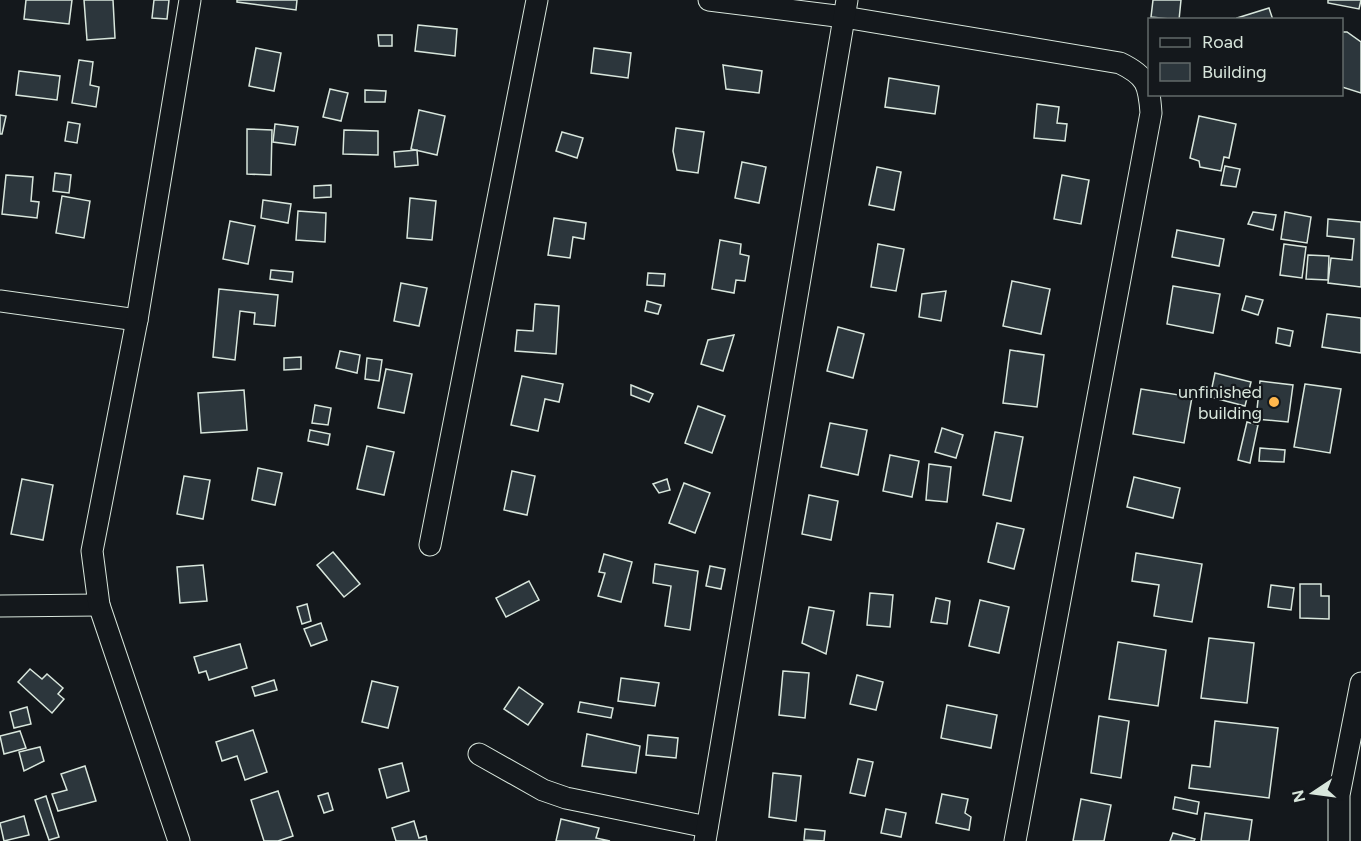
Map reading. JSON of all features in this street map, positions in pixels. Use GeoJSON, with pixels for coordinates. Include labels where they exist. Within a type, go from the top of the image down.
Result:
{"type":"FeatureCollection","features":[{"type":"Feature","properties":{"kind":"street"},"geometry":{"type":"LineString","coordinates":[[179,841],[99,605],[92,551],[137,320],[190,0]]}},
{"type":"Feature","properties":{"kind":"street"},"geometry":{"type":"LineString","coordinates":[[430,544],[537,0]]}},
{"type":"Feature","properties":{"kind":"street"},"geometry":{"type":"LineString","coordinates":[[709,0],[845,9],[1120,63],[1140,72],[1148,88]]}},
{"type":"Feature","properties":{"kind":"street"},"geometry":{"type":"LineString","coordinates":[[480,754],[543,790],[706,834],[845,9]]}},
{"type":"Feature","properties":{"kind":"street"},"geometry":{"type":"LineString","coordinates":[[1015,841],[1149,125],[1149,96]]}},
{"type":"Feature","properties":{"kind":"street"},"geometry":{"type":"LineString","coordinates":[[0,301],[137,320]]}},
{"type":"Feature","properties":{"kind":"street"},"geometry":{"type":"LineString","coordinates":[[0,606],[99,605]]}},
{"type":"Feature","properties":{"kind":"street"},"geometry":{"type":"LineString","coordinates":[[1339,841],[1339,795],[1361,684]]}},
{"type":"Feature","properties":{"kind":"building"},"geometry":{"type":"Polygon","coordinates":[[[26,0],[72,0],[69,24],[24,19],[26,0]]]}},
{"type":"Feature","properties":{"kind":"building"},"geometry":{"type":"Polygon","coordinates":[[[84,0],[113,0],[115,38],[87,40],[84,0]]]}},
{"type":"Feature","properties":{"kind":"building"},"geometry":{"type":"Polygon","coordinates":[[[154,0],[169,0],[167,19],[152,18],[154,0]]]}},
{"type":"Feature","properties":{"kind":"building"},"geometry":{"type":"Polygon","coordinates":[[[237,0],[297,0],[296,10],[237,2],[237,0]]]}},
{"type":"Feature","properties":{"kind":"building"},"geometry":{"type":"Polygon","coordinates":[[[1153,0],[1181,0],[1179,18],[1151,17],[1153,0]]]}},
{"type":"Feature","properties":{"kind":"building"},"geometry":{"type":"Polygon","coordinates":[[[1328,0],[1361,0],[1359,9],[1328,3],[1328,0]]]}},
{"type":"Feature","properties":{"kind":"building"},"geometry":{"type":"Polygon","coordinates":[[[1269,8],[1272,18],[1237,18],[1269,8]]]}},
{"type":"Feature","properties":{"kind":"building"},"geometry":{"type":"Polygon","coordinates":[[[418,25],[457,29],[455,56],[415,51],[418,25]]]}},
{"type":"Feature","properties":{"kind":"building"},"geometry":{"type":"Polygon","coordinates":[[[1343,32],[1347,32],[1361,42],[1361,93],[1343,87],[1343,32]]]}},
{"type":"Feature","properties":{"kind":"building"},"geometry":{"type":"Polygon","coordinates":[[[378,35],[392,35],[392,46],[379,46],[378,35]]]}},
{"type":"Feature","properties":{"kind":"building"},"geometry":{"type":"Polygon","coordinates":[[[256,48],[281,53],[274,91],[249,86],[256,48]]]}},
{"type":"Feature","properties":{"kind":"building"},"geometry":{"type":"Polygon","coordinates":[[[594,48],[631,53],[628,78],[591,73],[594,48]]]}},
{"type":"Feature","properties":{"kind":"building"},"geometry":{"type":"Polygon","coordinates":[[[79,60],[93,62],[90,85],[99,87],[96,107],[72,103],[79,60]]]}},
{"type":"Feature","properties":{"kind":"building"},"geometry":{"type":"Polygon","coordinates":[[[723,65],[762,71],[759,93],[726,89],[723,65]]]}},
{"type":"Feature","properties":{"kind":"building"},"geometry":{"type":"Polygon","coordinates":[[[19,71],[60,76],[57,100],[16,95],[19,71]]]}},
{"type":"Feature","properties":{"kind":"building"},"geometry":{"type":"Polygon","coordinates":[[[889,78],[939,86],[935,114],[885,107],[889,78]]]}},
{"type":"Feature","properties":{"kind":"building"},"geometry":{"type":"Polygon","coordinates":[[[330,89],[348,93],[341,121],[323,117],[330,89]]]}},
{"type":"Feature","properties":{"kind":"building"},"geometry":{"type":"Polygon","coordinates":[[[365,90],[386,91],[385,102],[365,102],[365,90]]]}},
{"type":"Feature","properties":{"kind":"building"},"geometry":{"type":"Polygon","coordinates":[[[1037,104],[1059,107],[1057,123],[1067,124],[1065,141],[1034,138],[1037,104]]]}},
{"type":"Feature","properties":{"kind":"building"},"geometry":{"type":"Polygon","coordinates":[[[419,110],[445,116],[437,155],[411,149],[419,110]]]}},
{"type":"Feature","properties":{"kind":"building"},"geometry":{"type":"Polygon","coordinates":[[[0,115],[6,116],[2,134],[0,134],[0,115]]]}},
{"type":"Feature","properties":{"kind":"building"},"geometry":{"type":"Polygon","coordinates":[[[1199,116],[1236,124],[1229,158],[1224,157],[1221,171],[1200,167],[1199,161],[1190,158],[1199,116]]]}},
{"type":"Feature","properties":{"kind":"building"},"geometry":{"type":"Polygon","coordinates":[[[68,122],[80,124],[77,143],[65,141],[68,122]]]}},
{"type":"Feature","properties":{"kind":"building"},"geometry":{"type":"Polygon","coordinates":[[[275,124],[298,127],[295,145],[273,142],[275,124]]]}},
{"type":"Feature","properties":{"kind":"building"},"geometry":{"type":"Polygon","coordinates":[[[676,128],[704,132],[698,173],[677,170],[673,151],[676,128]]]}},
{"type":"Feature","properties":{"kind":"building"},"geometry":{"type":"Polygon","coordinates":[[[247,129],[272,130],[271,175],[247,174],[247,129]]]}},
{"type":"Feature","properties":{"kind":"building"},"geometry":{"type":"Polygon","coordinates":[[[344,130],[378,131],[378,155],[343,154],[344,130]]]}},
{"type":"Feature","properties":{"kind":"building"},"geometry":{"type":"Polygon","coordinates":[[[562,132],[583,138],[577,158],[556,151],[562,132]]]}},
{"type":"Feature","properties":{"kind":"building"},"geometry":{"type":"Polygon","coordinates":[[[417,150],[418,165],[395,167],[394,152],[417,150]]]}},
{"type":"Feature","properties":{"kind":"building"},"geometry":{"type":"Polygon","coordinates":[[[742,162],[766,167],[759,203],[735,198],[742,162]]]}},
{"type":"Feature","properties":{"kind":"building"},"geometry":{"type":"Polygon","coordinates":[[[1225,166],[1240,169],[1236,187],[1221,185],[1225,166]]]}},
{"type":"Feature","properties":{"kind":"building"},"geometry":{"type":"Polygon","coordinates":[[[877,167],[901,172],[894,210],[869,205],[877,167]]]}},
{"type":"Feature","properties":{"kind":"building"},"geometry":{"type":"Polygon","coordinates":[[[55,173],[71,175],[69,193],[53,191],[55,173]]]}},
{"type":"Feature","properties":{"kind":"building"},"geometry":{"type":"Polygon","coordinates":[[[6,175],[33,177],[31,201],[39,202],[37,218],[2,214],[6,175]]]}},
{"type":"Feature","properties":{"kind":"building"},"geometry":{"type":"Polygon","coordinates":[[[1062,175],[1089,180],[1081,224],[1054,219],[1062,175]]]}},
{"type":"Feature","properties":{"kind":"building"},"geometry":{"type":"Polygon","coordinates":[[[331,185],[331,197],[314,198],[314,186],[331,185]]]}},
{"type":"Feature","properties":{"kind":"building"},"geometry":{"type":"Polygon","coordinates":[[[62,196],[90,201],[84,238],[56,233],[62,196]]]}},
{"type":"Feature","properties":{"kind":"building"},"geometry":{"type":"Polygon","coordinates":[[[410,198],[436,201],[432,240],[407,238],[410,198]]]}},
{"type":"Feature","properties":{"kind":"building"},"geometry":{"type":"Polygon","coordinates":[[[263,200],[291,204],[288,223],[261,218],[263,200]]]}},
{"type":"Feature","properties":{"kind":"building"},"geometry":{"type":"Polygon","coordinates":[[[298,211],[326,213],[325,242],[296,240],[298,211]]]}},
{"type":"Feature","properties":{"kind":"building"},"geometry":{"type":"Polygon","coordinates":[[[1253,212],[1276,215],[1273,230],[1248,224],[1253,212]]]}},
{"type":"Feature","properties":{"kind":"building"},"geometry":{"type":"Polygon","coordinates":[[[1285,212],[1311,217],[1307,243],[1281,239],[1285,212]]]}},
{"type":"Feature","properties":{"kind":"building"},"geometry":{"type":"Polygon","coordinates":[[[554,218],[586,223],[584,239],[573,237],[570,258],[548,255],[554,218]]]}},
{"type":"Feature","properties":{"kind":"building"},"geometry":{"type":"Polygon","coordinates":[[[1328,219],[1361,222],[1361,287],[1328,283],[1331,258],[1352,260],[1354,239],[1327,236],[1328,219]]]}},
{"type":"Feature","properties":{"kind":"building"},"geometry":{"type":"Polygon","coordinates":[[[230,221],[255,226],[248,264],[223,259],[230,221]]]}},
{"type":"Feature","properties":{"kind":"building"},"geometry":{"type":"Polygon","coordinates":[[[1177,230],[1224,239],[1219,266],[1172,257],[1177,230]]]}},
{"type":"Feature","properties":{"kind":"building"},"geometry":{"type":"Polygon","coordinates":[[[720,240],[741,244],[740,254],[749,256],[745,281],[736,280],[734,293],[712,289],[720,240]]]}},
{"type":"Feature","properties":{"kind":"building"},"geometry":{"type":"Polygon","coordinates":[[[878,244],[904,249],[896,291],[871,287],[878,244]]]}},
{"type":"Feature","properties":{"kind":"building"},"geometry":{"type":"Polygon","coordinates":[[[1284,244],[1306,247],[1302,278],[1280,275],[1284,244]]]}},
{"type":"Feature","properties":{"kind":"building"},"geometry":{"type":"Polygon","coordinates":[[[1308,255],[1329,256],[1328,280],[1306,279],[1308,255]]]}},
{"type":"Feature","properties":{"kind":"building"},"geometry":{"type":"Polygon","coordinates":[[[271,270],[293,272],[292,282],[270,279],[271,270]]]}},
{"type":"Feature","properties":{"kind":"building"},"geometry":{"type":"Polygon","coordinates":[[[648,273],[665,274],[664,286],[647,285],[648,273]]]}},
{"type":"Feature","properties":{"kind":"building"},"geometry":{"type":"Polygon","coordinates":[[[1012,281],[1050,289],[1041,334],[1003,326],[1012,281]]]}},
{"type":"Feature","properties":{"kind":"building"},"geometry":{"type":"Polygon","coordinates":[[[401,283],[427,288],[419,326],[394,321],[401,283]]]}},
{"type":"Feature","properties":{"kind":"building"},"geometry":{"type":"Polygon","coordinates":[[[1173,286],[1220,294],[1213,333],[1167,324],[1173,286]]]}},
{"type":"Feature","properties":{"kind":"building"},"geometry":{"type":"Polygon","coordinates":[[[219,289],[278,295],[275,326],[254,324],[255,313],[240,311],[235,360],[213,357],[219,289]]]}},
{"type":"Feature","properties":{"kind":"building"},"geometry":{"type":"Polygon","coordinates":[[[946,291],[941,321],[919,317],[922,294],[946,291]]]}},
{"type":"Feature","properties":{"kind":"building"},"geometry":{"type":"Polygon","coordinates":[[[1246,296],[1263,300],[1258,315],[1242,310],[1246,296]]]}},
{"type":"Feature","properties":{"kind":"building"},"geometry":{"type":"Polygon","coordinates":[[[647,301],[661,305],[658,314],[645,311],[647,301]]]}},
{"type":"Feature","properties":{"kind":"building"},"geometry":{"type":"Polygon","coordinates":[[[535,304],[559,306],[556,354],[515,351],[517,330],[533,331],[535,304]]]}},
{"type":"Feature","properties":{"kind":"building"},"geometry":{"type":"Polygon","coordinates":[[[1327,314],[1361,318],[1361,353],[1322,347],[1327,314]]]}},
{"type":"Feature","properties":{"kind":"building"},"geometry":{"type":"Polygon","coordinates":[[[838,327],[864,334],[853,378],[827,371],[838,327]]]}},
{"type":"Feature","properties":{"kind":"building"},"geometry":{"type":"Polygon","coordinates":[[[1278,328],[1293,331],[1290,346],[1276,343],[1278,328]]]}},
{"type":"Feature","properties":{"kind":"building"},"geometry":{"type":"Polygon","coordinates":[[[734,335],[723,371],[701,364],[708,340],[734,335]]]}},
{"type":"Feature","properties":{"kind":"building"},"geometry":{"type":"Polygon","coordinates":[[[1010,350],[1044,355],[1037,407],[1003,403],[1010,350]]]}},
{"type":"Feature","properties":{"kind":"building"},"geometry":{"type":"Polygon","coordinates":[[[340,351],[360,355],[357,373],[336,368],[340,351]]]}},
{"type":"Feature","properties":{"kind":"building"},"geometry":{"type":"Polygon","coordinates":[[[301,357],[301,369],[284,370],[284,358],[301,357]]]}},
{"type":"Feature","properties":{"kind":"building"},"geometry":{"type":"Polygon","coordinates":[[[367,358],[382,360],[379,381],[365,379],[367,358]]]}},
{"type":"Feature","properties":{"kind":"building"},"geometry":{"type":"Polygon","coordinates":[[[386,369],[412,374],[404,413],[378,408],[386,369]]]}},
{"type":"Feature","properties":{"kind":"building"},"geometry":{"type":"Polygon","coordinates":[[[1215,373],[1251,382],[1245,406],[1210,397],[1215,373]]]}},
{"type":"Feature","properties":{"kind":"building"},"geometry":{"type":"Polygon","coordinates":[[[522,376],[563,384],[559,402],[545,399],[538,431],[511,425],[522,376]]]}},
{"type":"Feature","properties":{"kind":"building","name":"unfinished building"},"geometry":{"type":"Polygon","coordinates":[[[1260,381],[1293,385],[1288,422],[1256,419],[1260,381]]]}},
{"type":"Feature","properties":{"kind":"building"},"geometry":{"type":"Polygon","coordinates":[[[1305,384],[1341,389],[1330,453],[1294,447],[1305,384]]]}},
{"type":"Feature","properties":{"kind":"building"},"geometry":{"type":"Polygon","coordinates":[[[631,385],[653,394],[649,402],[631,395],[631,385]]]}},
{"type":"Feature","properties":{"kind":"building"},"geometry":{"type":"Polygon","coordinates":[[[1141,389],[1192,397],[1184,443],[1133,434],[1141,389]]]}},
{"type":"Feature","properties":{"kind":"building"},"geometry":{"type":"Polygon","coordinates":[[[244,390],[247,430],[201,433],[198,393],[244,390]]]}},
{"type":"Feature","properties":{"kind":"building"},"geometry":{"type":"Polygon","coordinates":[[[315,405],[331,408],[328,425],[312,423],[315,405]]]}},
{"type":"Feature","properties":{"kind":"building"},"geometry":{"type":"Polygon","coordinates":[[[698,406],[725,416],[712,453],[685,443],[698,406]]]}},
{"type":"Feature","properties":{"kind":"building"},"geometry":{"type":"Polygon","coordinates":[[[1247,422],[1258,425],[1250,463],[1238,460],[1247,422]]]}},
{"type":"Feature","properties":{"kind":"building"},"geometry":{"type":"Polygon","coordinates":[[[830,423],[867,430],[858,475],[821,467],[830,423]]]}},
{"type":"Feature","properties":{"kind":"building"},"geometry":{"type":"Polygon","coordinates":[[[942,428],[963,435],[956,458],[935,452],[942,428]]]}},
{"type":"Feature","properties":{"kind":"building"},"geometry":{"type":"Polygon","coordinates":[[[310,430],[330,434],[328,445],[308,441],[310,430]]]}},
{"type":"Feature","properties":{"kind":"building"},"geometry":{"type":"Polygon","coordinates":[[[995,432],[1023,437],[1011,501],[983,495],[995,432]]]}},
{"type":"Feature","properties":{"kind":"building"},"geometry":{"type":"Polygon","coordinates":[[[367,446],[394,452],[384,495],[357,489],[367,446]]]}},
{"type":"Feature","properties":{"kind":"building"},"geometry":{"type":"Polygon","coordinates":[[[1260,448],[1285,450],[1284,462],[1259,461],[1260,448]]]}},
{"type":"Feature","properties":{"kind":"building"},"geometry":{"type":"Polygon","coordinates":[[[890,455],[919,461],[912,497],[883,491],[890,455]]]}},
{"type":"Feature","properties":{"kind":"building"},"geometry":{"type":"Polygon","coordinates":[[[929,464],[951,467],[947,502],[926,500],[929,464]]]}},
{"type":"Feature","properties":{"kind":"building"},"geometry":{"type":"Polygon","coordinates":[[[258,468],[282,473],[275,505],[252,500],[258,468]]]}},
{"type":"Feature","properties":{"kind":"building"},"geometry":{"type":"Polygon","coordinates":[[[512,471],[535,476],[527,515],[504,510],[512,471]]]}},
{"type":"Feature","properties":{"kind":"building"},"geometry":{"type":"Polygon","coordinates":[[[184,476],[210,480],[203,519],[177,514],[184,476]]]}},
{"type":"Feature","properties":{"kind":"building"},"geometry":{"type":"Polygon","coordinates":[[[1134,477],[1180,488],[1173,518],[1127,507],[1134,477]]]}},
{"type":"Feature","properties":{"kind":"building"},"geometry":{"type":"Polygon","coordinates":[[[22,479],[53,485],[43,540],[11,534],[22,479]]]}},
{"type":"Feature","properties":{"kind":"building"},"geometry":{"type":"Polygon","coordinates":[[[667,479],[670,490],[659,493],[653,484],[667,479]]]}},
{"type":"Feature","properties":{"kind":"building"},"geometry":{"type":"Polygon","coordinates":[[[684,483],[710,493],[695,533],[669,523],[684,483]]]}},
{"type":"Feature","properties":{"kind":"building"},"geometry":{"type":"Polygon","coordinates":[[[809,495],[838,501],[831,540],[802,534],[809,495]]]}},
{"type":"Feature","properties":{"kind":"building"},"geometry":{"type":"Polygon","coordinates":[[[997,523],[1024,529],[1014,569],[988,562],[997,523]]]}},
{"type":"Feature","properties":{"kind":"building"},"geometry":{"type":"Polygon","coordinates":[[[333,552],[360,584],[344,597],[317,565],[333,552]]]}},
{"type":"Feature","properties":{"kind":"building"},"geometry":{"type":"Polygon","coordinates":[[[1136,553],[1202,564],[1192,622],[1154,616],[1159,585],[1132,581],[1136,553]]]}},
{"type":"Feature","properties":{"kind":"building"},"geometry":{"type":"Polygon","coordinates":[[[604,554],[632,562],[621,602],[598,596],[605,573],[599,572],[604,554]]]}},
{"type":"Feature","properties":{"kind":"building"},"geometry":{"type":"Polygon","coordinates":[[[655,564],[698,571],[690,630],[665,626],[671,586],[653,583],[655,564]]]}},
{"type":"Feature","properties":{"kind":"building"},"geometry":{"type":"Polygon","coordinates":[[[203,565],[207,601],[180,603],[177,567],[203,565]]]}},
{"type":"Feature","properties":{"kind":"building"},"geometry":{"type":"Polygon","coordinates":[[[710,566],[725,569],[721,589],[706,586],[710,566]]]}},
{"type":"Feature","properties":{"kind":"building"},"geometry":{"type":"Polygon","coordinates":[[[529,581],[539,600],[506,617],[496,598],[529,581]]]}},
{"type":"Feature","properties":{"kind":"building"},"geometry":{"type":"Polygon","coordinates":[[[1300,584],[1321,584],[1321,596],[1329,596],[1329,619],[1300,618],[1300,584]]]}},
{"type":"Feature","properties":{"kind":"building"},"geometry":{"type":"Polygon","coordinates":[[[1271,585],[1294,588],[1291,610],[1268,607],[1271,585]]]}},
{"type":"Feature","properties":{"kind":"building"},"geometry":{"type":"Polygon","coordinates":[[[870,593],[893,595],[890,627],[867,625],[870,593]]]}},
{"type":"Feature","properties":{"kind":"building"},"geometry":{"type":"Polygon","coordinates":[[[936,598],[950,601],[947,624],[931,622],[936,598]]]}},
{"type":"Feature","properties":{"kind":"building"},"geometry":{"type":"Polygon","coordinates":[[[980,600],[1009,607],[999,653],[969,646],[980,600]]]}},
{"type":"Feature","properties":{"kind":"building"},"geometry":{"type":"Polygon","coordinates":[[[307,604],[311,621],[302,624],[297,607],[307,604]]]}},
{"type":"Feature","properties":{"kind":"building"},"geometry":{"type":"Polygon","coordinates":[[[809,607],[834,611],[826,654],[802,643],[809,607]]]}},
{"type":"Feature","properties":{"kind":"building"},"geometry":{"type":"Polygon","coordinates":[[[321,623],[327,640],[311,646],[304,629],[321,623]]]}},
{"type":"Feature","properties":{"kind":"building"},"geometry":{"type":"Polygon","coordinates":[[[1209,638],[1254,643],[1247,703],[1201,698],[1209,638]]]}},
{"type":"Feature","properties":{"kind":"building"},"geometry":{"type":"Polygon","coordinates":[[[1118,642],[1166,650],[1158,706],[1109,699],[1118,642]]]}},
{"type":"Feature","properties":{"kind":"building"},"geometry":{"type":"Polygon","coordinates":[[[240,644],[247,668],[209,680],[206,671],[199,673],[194,657],[240,644]]]}},
{"type":"Feature","properties":{"kind":"building"},"geometry":{"type":"Polygon","coordinates":[[[30,669],[42,679],[47,674],[63,688],[58,694],[64,699],[52,713],[18,682],[30,669]]]}},
{"type":"Feature","properties":{"kind":"building"},"geometry":{"type":"Polygon","coordinates":[[[783,671],[809,673],[805,718],[779,715],[783,671]]]}},
{"type":"Feature","properties":{"kind":"building"},"geometry":{"type":"Polygon","coordinates":[[[857,675],[883,682],[876,710],[850,704],[857,675]]]}},
{"type":"Feature","properties":{"kind":"building"},"geometry":{"type":"Polygon","coordinates":[[[621,678],[659,683],[655,706],[618,701],[621,678]]]}},
{"type":"Feature","properties":{"kind":"building"},"geometry":{"type":"Polygon","coordinates":[[[274,680],[277,690],[255,696],[252,687],[274,680]]]}},
{"type":"Feature","properties":{"kind":"building"},"geometry":{"type":"Polygon","coordinates":[[[372,681],[398,687],[388,728],[362,722],[372,681]]]}},
{"type":"Feature","properties":{"kind":"building"},"geometry":{"type":"Polygon","coordinates":[[[519,687],[543,704],[528,725],[504,709],[519,687]]]}},
{"type":"Feature","properties":{"kind":"building"},"geometry":{"type":"Polygon","coordinates":[[[580,702],[613,708],[611,718],[578,712],[580,702]]]}},
{"type":"Feature","properties":{"kind":"building"},"geometry":{"type":"Polygon","coordinates":[[[947,705],[997,715],[991,748],[941,738],[947,705]]]}},
{"type":"Feature","properties":{"kind":"building"},"geometry":{"type":"Polygon","coordinates":[[[27,707],[31,724],[14,728],[10,712],[27,707]]]}},
{"type":"Feature","properties":{"kind":"building"},"geometry":{"type":"Polygon","coordinates":[[[1099,716],[1129,721],[1121,778],[1091,773],[1099,716]]]}},
{"type":"Feature","properties":{"kind":"building"},"geometry":{"type":"Polygon","coordinates":[[[1215,721],[1278,728],[1269,798],[1189,788],[1192,765],[1210,767],[1215,721]]]}},
{"type":"Feature","properties":{"kind":"building"},"geometry":{"type":"Polygon","coordinates":[[[253,730],[267,772],[245,780],[237,756],[222,761],[216,742],[253,730]]]}},
{"type":"Feature","properties":{"kind":"building"},"geometry":{"type":"Polygon","coordinates":[[[20,731],[26,748],[4,754],[0,736],[20,731]]]}},
{"type":"Feature","properties":{"kind":"building"},"geometry":{"type":"Polygon","coordinates":[[[587,734],[640,746],[636,773],[582,766],[587,734]]]}},
{"type":"Feature","properties":{"kind":"building"},"geometry":{"type":"Polygon","coordinates":[[[648,735],[678,738],[676,758],[646,755],[648,735]]]}},
{"type":"Feature","properties":{"kind":"building"},"geometry":{"type":"Polygon","coordinates":[[[40,747],[44,761],[24,771],[19,752],[40,747]]]}},
{"type":"Feature","properties":{"kind":"building"},"geometry":{"type":"Polygon","coordinates":[[[858,759],[873,762],[865,796],[850,793],[858,759]]]}},
{"type":"Feature","properties":{"kind":"building"},"geometry":{"type":"Polygon","coordinates":[[[402,763],[409,791],[387,798],[379,769],[402,763]]]}},
{"type":"Feature","properties":{"kind":"building"},"geometry":{"type":"Polygon","coordinates":[[[85,766],[96,801],[58,811],[52,794],[67,790],[61,774],[85,766]]]}},
{"type":"Feature","properties":{"kind":"building"},"geometry":{"type":"Polygon","coordinates":[[[773,773],[801,776],[796,821],[769,817],[773,773]]]}},
{"type":"Feature","properties":{"kind":"building"},"geometry":{"type":"Polygon","coordinates":[[[278,791],[293,836],[278,841],[264,841],[251,800],[278,791]]]}},
{"type":"Feature","properties":{"kind":"building"},"geometry":{"type":"Polygon","coordinates":[[[328,793],[333,810],[324,813],[318,796],[328,793]]]}},
{"type":"Feature","properties":{"kind":"building"},"geometry":{"type":"Polygon","coordinates":[[[942,794],[968,799],[965,813],[971,817],[969,830],[936,823],[942,794]]]}},
{"type":"Feature","properties":{"kind":"building"},"geometry":{"type":"Polygon","coordinates":[[[46,796],[59,837],[49,840],[35,800],[46,796]]]}},
{"type":"Feature","properties":{"kind":"building"},"geometry":{"type":"Polygon","coordinates":[[[1175,797],[1199,802],[1197,814],[1173,809],[1175,797]]]}},
{"type":"Feature","properties":{"kind":"building"},"geometry":{"type":"Polygon","coordinates":[[[1081,799],[1111,805],[1104,841],[1073,841],[1081,799]]]}},
{"type":"Feature","properties":{"kind":"building"},"geometry":{"type":"Polygon","coordinates":[[[886,809],[906,813],[901,837],[881,833],[886,809]]]}},
{"type":"Feature","properties":{"kind":"building"},"geometry":{"type":"Polygon","coordinates":[[[1205,813],[1252,820],[1249,841],[1201,841],[1205,813]]]}},
{"type":"Feature","properties":{"kind":"building"},"geometry":{"type":"Polygon","coordinates":[[[24,816],[29,835],[4,841],[0,823],[24,816]]]}},
{"type":"Feature","properties":{"kind":"building"},"geometry":{"type":"Polygon","coordinates":[[[561,819],[599,828],[596,838],[610,841],[556,841],[561,819]]]}},
{"type":"Feature","properties":{"kind":"building"},"geometry":{"type":"Polygon","coordinates":[[[414,821],[419,838],[426,836],[427,841],[396,841],[392,828],[414,821]]]}},
{"type":"Feature","properties":{"kind":"building"},"geometry":{"type":"Polygon","coordinates":[[[805,829],[825,831],[824,841],[804,840],[805,829]]]}},
{"type":"Feature","properties":{"kind":"building"},"geometry":{"type":"Polygon","coordinates":[[[1173,833],[1195,839],[1194,841],[1170,841],[1173,833]]]}},
{"type":"Feature","properties":{"kind":"place","name":"unfinished building"},"geometry":{"type":"Point","coordinates":[1274,402]}}]}
